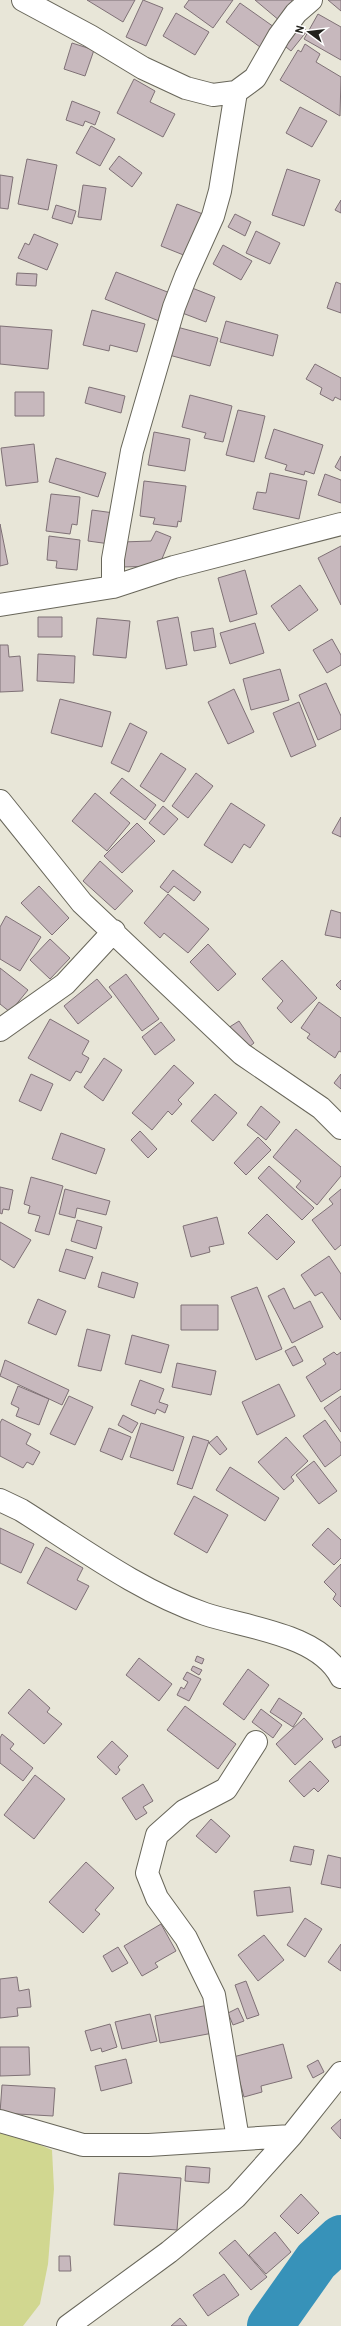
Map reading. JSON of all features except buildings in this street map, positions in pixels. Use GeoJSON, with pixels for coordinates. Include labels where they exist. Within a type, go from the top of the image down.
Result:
{"type":"FeatureCollection","features":[{"type":"Feature","properties":{"kind":"street"},"geometry":{"type":"LineString","coordinates":[[24,0],[90,36],[143,68],[186,88],[213,95],[236,92],[256,78],[279,36],[296,13],[310,0]]}},
{"type":"Feature","properties":{"kind":"street"},"geometry":{"type":"LineString","coordinates":[[113,587],[113,559],[117,529],[132,451],[174,307],[213,216],[220,191],[236,92]]}},
{"type":"Feature","properties":{"kind":"street"},"geometry":{"type":"LineString","coordinates":[[0,605],[113,587],[174,567],[341,524]]}},
{"type":"Feature","properties":{"kind":"street"},"geometry":{"type":"LineString","coordinates":[[0,801],[82,903],[242,1054],[321,1108],[341,1128]]}},
{"type":"Feature","properties":{"kind":"street"},"geometry":{"type":"LineString","coordinates":[[0,1030],[65,984],[114,932]]}},
{"type":"Feature","properties":{"kind":"street"},"geometry":{"type":"LineString","coordinates":[[0,1500],[21,1510],[141,1586],[168,1600],[206,1614],[264,1630],[309,1646],[335,1665],[341,1677]]}},
{"type":"Feature","properties":{"kind":"street"},"geometry":{"type":"LineString","coordinates":[[238,2139],[214,1995],[186,1938],[157,1898],[147,1873],[157,1835],[184,1811],[226,1789],[256,1742]]}},
{"type":"Feature","properties":{"kind":"street"},"geometry":{"type":"LineString","coordinates":[[68,2326],[169,2252],[236,2197],[290,2136],[341,2073]]}},
{"type":"Feature","properties":{"kind":"street"},"geometry":{"type":"LineString","coordinates":[[0,2121],[83,2145],[149,2145],[290,2136]]}},
{"type":"Feature","properties":{"kind":"green space"},"geometry":{"type":"Polygon","coordinates":[[[0,2128],[52,2150],[54,2189],[48,2264],[40,2304],[23,2326],[0,2326],[0,2128]]]}},
{"type":"Feature","properties":{"kind":"waterway"},"geometry":{"type":"LineString","coordinates":[[270,2326],[316,2261],[341,2238]]}}]}
